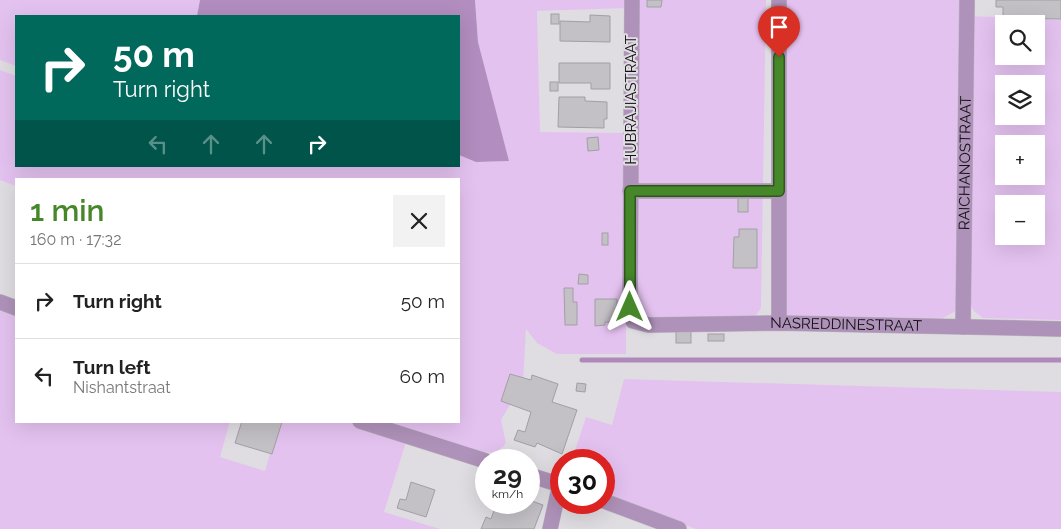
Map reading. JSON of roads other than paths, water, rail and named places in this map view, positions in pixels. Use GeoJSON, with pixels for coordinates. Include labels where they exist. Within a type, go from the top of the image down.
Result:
{"type":"FeatureCollection","features":[{"type":"Feature","properties":{"kind":"street","name":"HUBRAJIASTRAAT"},"geometry":{"type":"LineString","coordinates":[[632,0],[630,307],[633,321]]}},
{"type":"Feature","properties":{"kind":"street"},"geometry":{"type":"LineString","coordinates":[[779,0],[779,323]]}},
{"type":"Feature","properties":{"kind":"street","name":"RAICHANOSTRAAT"},"geometry":{"type":"LineString","coordinates":[[963,327],[967,0]]}},
{"type":"Feature","properties":{"kind":"street"},"geometry":{"type":"LineString","coordinates":[[630,191],[779,191]]}},
{"type":"Feature","properties":{"kind":"street"},"geometry":{"type":"LineString","coordinates":[[0,302],[15,308]]}},
{"type":"Feature","properties":{"kind":"street","name":"NASREDDINESTRAAT"},"geometry":{"type":"LineString","coordinates":[[633,321],[649,325],[779,323],[1061,329]]}},
{"type":"Feature","properties":{"kind":"street"},"geometry":{"type":"LineString","coordinates":[[366,423],[475,458]]}},
{"type":"Feature","properties":{"kind":"street"},"geometry":{"type":"LineString","coordinates":[[615,506],[679,529]]}},
{"type":"Feature","properties":{"kind":"street"},"geometry":{"type":"LineString","coordinates":[[550,529],[554,514]]}},
{"type":"Feature","properties":{"kind":"waterway"},"geometry":{"type":"LineString","coordinates":[[582,360],[1061,360]]}}]}
